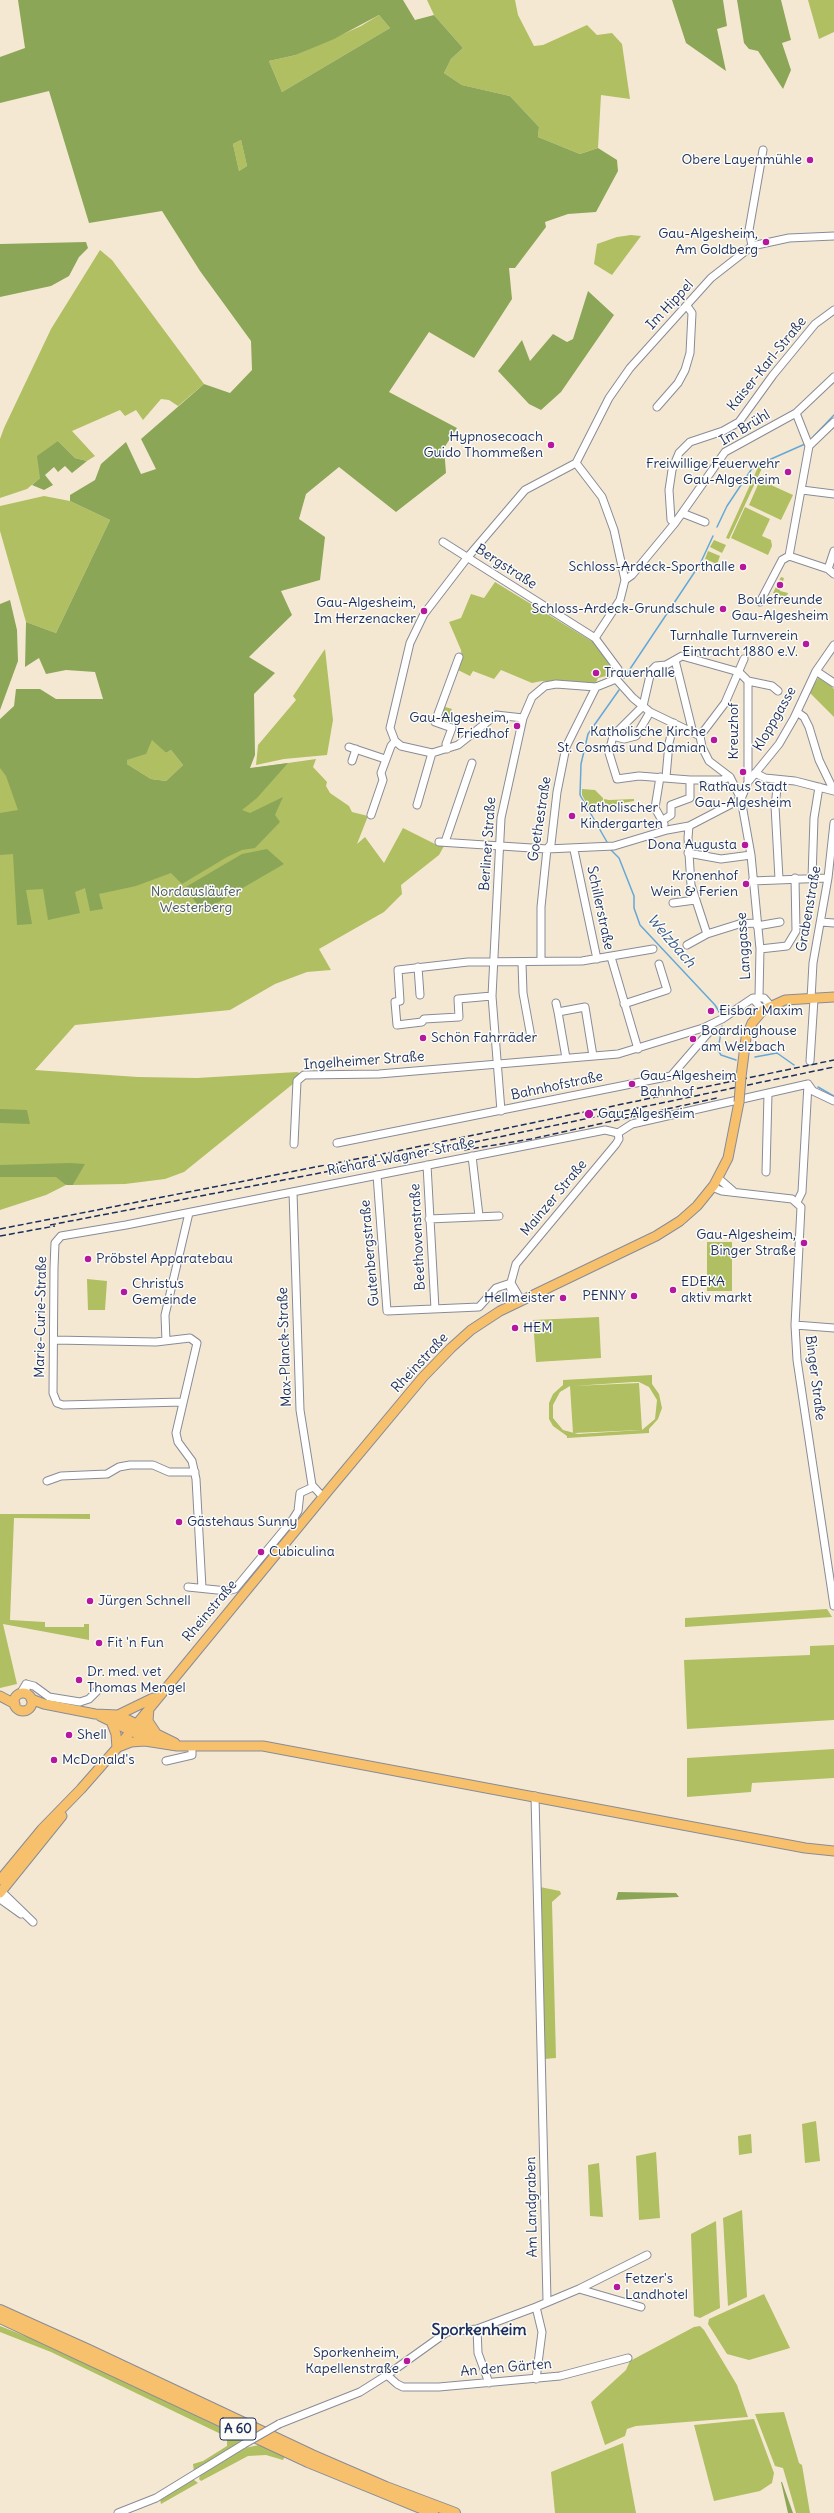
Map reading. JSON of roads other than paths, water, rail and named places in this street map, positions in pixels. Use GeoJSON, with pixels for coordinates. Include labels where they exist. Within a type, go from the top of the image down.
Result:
{"type":"FeatureCollection","features":[{"type":"Feature","properties":{"kind":"highway"},"geometry":{"type":"LineString","coordinates":[[0,2307],[21,2318]]}},
{"type":"Feature","properties":{"kind":"highway","name":"A 60"},"geometry":{"type":"LineString","coordinates":[[0,2310],[21,2318],[312,2455],[386,2487],[455,2513]]}},
{"type":"Feature","properties":{"kind":"highway","name":"A 60"},"geometry":{"type":"LineString","coordinates":[[0,2318],[308,2462],[433,2513]]}},
{"type":"Feature","properties":{"kind":"main road"},"geometry":{"type":"LineString","coordinates":[[767,1008],[785,1000],[834,997]]}},
{"type":"Feature","properties":{"kind":"main road","name":"Rheinstraße"},"geometry":{"type":"LineString","coordinates":[[82,1789],[323,1497],[443,1356],[477,1326],[518,1302],[627,1251],[667,1229],[690,1213],[712,1188],[731,1149],[739,1102],[746,1038],[754,1019],[767,1008]]}},
{"type":"Feature","properties":{"kind":"main road"},"geometry":{"type":"LineString","coordinates":[[115,1718],[140,1706],[159,1694]]}},
{"type":"Feature","properties":{"kind":"main road"},"geometry":{"type":"LineString","coordinates":[[0,1696],[23,1699],[115,1718],[156,1739],[192,1746],[263,1746],[535,1796],[834,1854]]}},
{"type":"Feature","properties":{"kind":"main road"},"geometry":{"type":"LineString","coordinates":[[149,1708],[150,1726],[156,1739]]}},
{"type":"Feature","properties":{"kind":"main road"},"geometry":{"type":"LineString","coordinates":[[115,1718],[117,1748],[135,1742],[156,1739]]}},
{"type":"Feature","properties":{"kind":"main road"},"geometry":{"type":"LineString","coordinates":[[0,1880],[42,1830],[82,1789]]}},
{"type":"Feature","properties":{"kind":"main road"},"geometry":{"type":"LineString","coordinates":[[0,1894],[82,1789]]}},
{"type":"Feature","properties":{"kind":"main road"},"geometry":{"type":"LineString","coordinates":[[814,1850],[834,1851]]}},
{"type":"Feature","properties":{"kind":"street"},"geometry":{"type":"LineString","coordinates":[[752,246],[749,230],[763,150]]}},
{"type":"Feature","properties":{"kind":"street","name":"Im Hippel"},"geometry":{"type":"LineString","coordinates":[[576,463],[612,392],[638,358],[711,278],[752,246],[789,238],[834,236]]}},
{"type":"Feature","properties":{"kind":"street"},"geometry":{"type":"LineString","coordinates":[[657,407],[678,383],[687,364],[690,353],[692,312],[686,306]]}},
{"type":"Feature","properties":{"kind":"street","name":"Kaiser-Karl-Straße"},"geometry":{"type":"LineString","coordinates":[[675,523],[671,520],[669,490],[672,470],[679,453],[690,442],[724,431],[739,422],[773,375],[815,324],[834,310]]}},
{"type":"Feature","properties":{"kind":"street","name":"Im Brühl"},"geometry":{"type":"LineString","coordinates":[[625,580],[632,575],[675,523],[725,452],[796,413],[834,377]]}},
{"type":"Feature","properties":{"kind":"street"},"geometry":{"type":"LineString","coordinates":[[760,602],[782,560],[789,556],[802,490],[809,446],[796,413]]}},
{"type":"Feature","properties":{"kind":"street"},"geometry":{"type":"LineString","coordinates":[[809,446],[834,422]]}},
{"type":"Feature","properties":{"kind":"street"},"geometry":{"type":"LineString","coordinates":[[523,718],[496,715],[458,745],[447,750],[432,753],[412,750],[395,741],[390,728],[410,644],[424,614],[468,558],[525,490],[576,463],[602,497],[614,530],[625,580],[620,600],[596,638]]}},
{"type":"Feature","properties":{"kind":"street"},"geometry":{"type":"LineString","coordinates":[[802,490],[834,494]]}},
{"type":"Feature","properties":{"kind":"street"},"geometry":{"type":"LineString","coordinates":[[682,513],[705,522]]}},
{"type":"Feature","properties":{"kind":"street","name":"Bergstraße"},"geometry":{"type":"LineString","coordinates":[[443,542],[596,638],[618,669],[616,679]]}},
{"type":"Feature","properties":{"kind":"street"},"geometry":{"type":"LineString","coordinates":[[828,570],[834,551]]}},
{"type":"Feature","properties":{"kind":"street"},"geometry":{"type":"LineString","coordinates":[[789,556],[828,570],[834,574]]}},
{"type":"Feature","properties":{"kind":"street","name":"Kloppgasse"},"geometry":{"type":"LineString","coordinates":[[741,799],[748,782],[779,744],[816,671],[834,645]]}},
{"type":"Feature","properties":{"kind":"street"},"geometry":{"type":"LineString","coordinates":[[744,659],[739,672],[725,703],[700,736],[702,747],[709,761],[730,776],[722,780],[690,780],[639,776],[617,779],[609,753],[613,736],[643,706],[651,671],[656,666],[666,665],[682,656],[739,672],[748,681],[772,686],[778,691]]}},
{"type":"Feature","properties":{"kind":"street"},"geometry":{"type":"LineString","coordinates":[[447,750],[446,744],[452,728],[435,722],[459,657]]}},
{"type":"Feature","properties":{"kind":"street"},"geometry":{"type":"LineString","coordinates":[[675,660],[693,733]]}},
{"type":"Feature","properties":{"kind":"street"},"geometry":{"type":"LineString","coordinates":[[816,671],[834,683]]}},
{"type":"Feature","properties":{"kind":"street"},"geometry":{"type":"LineString","coordinates":[[616,679],[650,712],[700,736]]}},
{"type":"Feature","properties":{"kind":"street","name":"Berliner Straße"},"geometry":{"type":"LineString","coordinates":[[498,1063],[492,996],[501,818],[523,718],[532,697],[545,686],[556,684],[596,687],[616,679]]}},
{"type":"Feature","properties":{"kind":"street","name":"Kreuzhof"},"geometry":{"type":"LineString","coordinates":[[748,681],[748,782]]}},
{"type":"Feature","properties":{"kind":"street","name":"Goethestraße"},"geometry":{"type":"LineString","coordinates":[[541,961],[541,907],[547,849],[551,844],[557,792],[566,747],[596,687]]}},
{"type":"Feature","properties":{"kind":"street"},"geometry":{"type":"LineString","coordinates":[[613,736],[624,739],[636,736],[650,712]]}},
{"type":"Feature","properties":{"kind":"street"},"geometry":{"type":"LineString","coordinates":[[796,712],[804,717],[819,760],[834,791]]}},
{"type":"Feature","properties":{"kind":"street"},"geometry":{"type":"LineString","coordinates":[[666,830],[663,820],[655,808],[663,777],[668,743],[674,723]]}},
{"type":"Feature","properties":{"kind":"street"},"geometry":{"type":"LineString","coordinates":[[371,815],[383,780],[381,773],[385,759],[395,741]]}},
{"type":"Feature","properties":{"kind":"street"},"geometry":{"type":"LineString","coordinates":[[352,761],[353,748],[385,759]]}},
{"type":"Feature","properties":{"kind":"street"},"geometry":{"type":"LineString","coordinates":[[417,805],[432,753]]}},
{"type":"Feature","properties":{"kind":"street"},"geometry":{"type":"LineString","coordinates":[[472,763],[442,842],[500,848],[574,850],[614,846],[666,830],[689,826],[741,799]]}},
{"type":"Feature","properties":{"kind":"street"},"geometry":{"type":"LineString","coordinates":[[755,773],[764,778],[795,781],[834,791]]}},
{"type":"Feature","properties":{"kind":"street","name":"Langgasse"},"geometry":{"type":"LineString","coordinates":[[730,776],[741,799],[751,855],[756,924],[760,949],[759,996]]}},
{"type":"Feature","properties":{"kind":"street"},"geometry":{"type":"LineString","coordinates":[[663,820],[671,815],[671,805],[690,798],[690,780]]}},
{"type":"Feature","properties":{"kind":"street"},"geometry":{"type":"LineString","coordinates":[[778,780],[775,806],[780,879]]}},
{"type":"Feature","properties":{"kind":"street"},"geometry":{"type":"LineString","coordinates":[[812,878],[814,818],[819,787]]}},
{"type":"Feature","properties":{"kind":"street","name":"Grabenstraße"},"geometry":{"type":"LineString","coordinates":[[810,1061],[813,963],[832,857],[834,823]]}},
{"type":"Feature","properties":{"kind":"street"},"geometry":{"type":"LineString","coordinates":[[689,826],[688,853],[691,885],[707,934]]}},
{"type":"Feature","properties":{"kind":"street","name":"Schillerstraße"},"geometry":{"type":"LineString","coordinates":[[574,850],[597,959],[611,956],[638,1048]]}},
{"type":"Feature","properties":{"kind":"street"},"geometry":{"type":"LineString","coordinates":[[688,853],[721,859],[751,855]]}},
{"type":"Feature","properties":{"kind":"street"},"geometry":{"type":"LineString","coordinates":[[760,949],[787,946],[796,931],[795,878]]}},
{"type":"Feature","properties":{"kind":"street"},"geometry":{"type":"LineString","coordinates":[[752,881],[795,878],[828,878]]}},
{"type":"Feature","properties":{"kind":"street"},"geometry":{"type":"LineString","coordinates":[[673,903],[695,900]]}},
{"type":"Feature","properties":{"kind":"street"},"geometry":{"type":"LineString","coordinates":[[687,945],[707,934],[739,924],[780,922]]}},
{"type":"Feature","properties":{"kind":"street"},"geometry":{"type":"LineString","coordinates":[[821,922],[834,923]]}},
{"type":"Feature","properties":{"kind":"street"},"geometry":{"type":"LineString","coordinates":[[611,956],[653,949]]}},
{"type":"Feature","properties":{"kind":"street"},"geometry":{"type":"LineString","coordinates":[[492,996],[458,999],[459,1017],[424,1019],[422,1022],[397,1025],[394,1002],[400,1001],[398,970],[468,962],[494,964],[597,959]]}},
{"type":"Feature","properties":{"kind":"street"},"geometry":{"type":"LineString","coordinates":[[522,963],[523,993],[531,1037]]}},
{"type":"Feature","properties":{"kind":"street"},"geometry":{"type":"LineString","coordinates":[[624,1004],[667,990],[658,964]]}},
{"type":"Feature","properties":{"kind":"street"},"geometry":{"type":"LineString","coordinates":[[418,967],[420,995]]}},
{"type":"Feature","properties":{"kind":"street"},"geometry":{"type":"LineString","coordinates":[[709,1026],[750,1000],[759,996],[767,1008]]}},
{"type":"Feature","properties":{"kind":"street"},"geometry":{"type":"LineString","coordinates":[[750,1000],[754,1000],[767,1008]]}},
{"type":"Feature","properties":{"kind":"street"},"geometry":{"type":"LineString","coordinates":[[556,1002],[566,1058]]}},
{"type":"Feature","properties":{"kind":"street"},"geometry":{"type":"LineString","coordinates":[[558,1012],[585,1007],[593,1056]]}},
{"type":"Feature","properties":{"kind":"street","name":"Ingelheimer Straße"},"geometry":{"type":"LineString","coordinates":[[294,1144],[297,1081],[304,1075],[378,1074],[618,1054],[709,1026]]}},
{"type":"Feature","properties":{"kind":"street","name":"Bahnhofstraße"},"geometry":{"type":"LineString","coordinates":[[337,1143],[486,1111],[501,1111],[671,1076],[709,1032],[709,1026]]}},
{"type":"Feature","properties":{"kind":"street"},"geometry":{"type":"LineString","coordinates":[[498,1063],[501,1111]]}},
{"type":"Feature","properties":{"kind":"street"},"geometry":{"type":"LineString","coordinates":[[618,1133],[632,1124],[808,1084],[813,1091],[834,1101]]}},
{"type":"Feature","properties":{"kind":"street","name":"Binger Straße"},"geometry":{"type":"LineString","coordinates":[[808,1084],[802,1192],[797,1202],[802,1210],[795,1325],[797,1360],[834,1606]]}},
{"type":"Feature","properties":{"kind":"street"},"geometry":{"type":"LineString","coordinates":[[766,1172],[768,1094]]}},
{"type":"Feature","properties":{"kind":"street","name":"Richard-Wagner-Straße"},"geometry":{"type":"LineString","coordinates":[[189,1213],[427,1164],[606,1130],[618,1133]]}},
{"type":"Feature","properties":{"kind":"street","name":"Mainzer Straße"},"geometry":{"type":"LineString","coordinates":[[518,1302],[510,1293],[516,1264],[616,1144],[619,1139],[618,1133]]}},
{"type":"Feature","properties":{"kind":"street"},"geometry":{"type":"LineString","coordinates":[[472,1156],[479,1216]]}},
{"type":"Feature","properties":{"kind":"street","name":"Beethovenstraße"},"geometry":{"type":"LineString","coordinates":[[427,1164],[435,1309]]}},
{"type":"Feature","properties":{"kind":"street","name":"Gutenbergstraße"},"geometry":{"type":"LineString","coordinates":[[376,1175],[386,1312],[479,1307],[496,1288],[511,1283]]}},
{"type":"Feature","properties":{"kind":"street"},"geometry":{"type":"LineString","coordinates":[[718,1178],[733,1192]]}},
{"type":"Feature","properties":{"kind":"street"},"geometry":{"type":"LineString","coordinates":[[712,1188],[797,1202]]}},
{"type":"Feature","properties":{"kind":"street","name":"Max-Planck-Straße"},"geometry":{"type":"LineString","coordinates":[[293,1192],[300,1410],[313,1487]]}},
{"type":"Feature","properties":{"kind":"street"},"geometry":{"type":"LineString","coordinates":[[166,1341],[165,1315],[189,1213]]}},
{"type":"Feature","properties":{"kind":"street","name":"Marie-Curie-Straße"},"geometry":{"type":"LineString","coordinates":[[183,1402],[63,1405],[57,1403],[53,1393],[54,1268],[57,1239],[62,1236],[189,1213]]}},
{"type":"Feature","properties":{"kind":"street"},"geometry":{"type":"LineString","coordinates":[[429,1219],[500,1216]]}},
{"type":"Feature","properties":{"kind":"street"},"geometry":{"type":"LineString","coordinates":[[795,1325],[834,1328]]}},
{"type":"Feature","properties":{"kind":"street"},"geometry":{"type":"LineString","coordinates":[[54,1340],[166,1341],[193,1339],[197,1345],[176,1433],[178,1442],[192,1461],[195,1472],[202,1588]]}},
{"type":"Feature","properties":{"kind":"street"},"geometry":{"type":"LineString","coordinates":[[47,1481],[61,1476],[107,1474],[119,1467],[130,1465],[153,1465],[169,1472],[195,1472]]}},
{"type":"Feature","properties":{"kind":"street"},"geometry":{"type":"LineString","coordinates":[[313,1487],[323,1497]]}},
{"type":"Feature","properties":{"kind":"street","name":"Rheinstraße"},"geometry":{"type":"LineString","coordinates":[[188,1587],[227,1591],[235,1589],[295,1517],[300,1493],[313,1487]]}},
{"type":"Feature","properties":{"kind":"street"},"geometry":{"type":"LineString","coordinates":[[23,1699],[26,1684],[34,1686],[49,1697],[80,1702],[89,1698],[97,1691]]}},
{"type":"Feature","properties":{"kind":"street"},"geometry":{"type":"LineString","coordinates":[[166,1761],[192,1755],[192,1746]]}},
{"type":"Feature","properties":{"kind":"street","name":"Am Landgraben"},"geometry":{"type":"LineString","coordinates":[[535,1796],[547,2302]]}},
{"type":"Feature","properties":{"kind":"street"},"geometry":{"type":"LineString","coordinates":[[0,1874],[10,1868]]}},
{"type":"Feature","properties":{"kind":"street"},"geometry":{"type":"LineString","coordinates":[[0,1894],[9,1908]]}},
{"type":"Feature","properties":{"kind":"street"},"geometry":{"type":"LineString","coordinates":[[0,1894],[31,1921],[9,1908],[0,1907]]}},
{"type":"Feature","properties":{"kind":"street"},"geometry":{"type":"LineString","coordinates":[[118,2513],[156,2498],[279,2424],[346,2398],[387,2375],[446,2332],[478,2328],[536,2307],[579,2289],[647,2254]]}},
{"type":"Feature","properties":{"kind":"street"},"geometry":{"type":"LineString","coordinates":[[579,2289],[641,2307]]}},
{"type":"Feature","properties":{"kind":"street"},"geometry":{"type":"LineString","coordinates":[[536,2307],[542,2332],[536,2379]]}},
{"type":"Feature","properties":{"kind":"street"},"geometry":{"type":"LineString","coordinates":[[478,2328],[478,2353],[489,2383]]}},
{"type":"Feature","properties":{"kind":"street","name":"An den Gärten"},"geometry":{"type":"LineString","coordinates":[[387,2375],[396,2384],[403,2387],[438,2387],[536,2379],[570,2374],[628,2358]]}},
{"type":"Feature","properties":{"kind":"waterway","name":"Welzbach"},"geometry":{"type":"LineString","coordinates":[[813,437],[834,415]]}},
{"type":"Feature","properties":{"kind":"waterway","name":"Welzbach"},"geometry":{"type":"LineString","coordinates":[[717,527],[727,506],[753,467],[805,444]]}},
{"type":"Feature","properties":{"kind":"waterway","name":"Welzbach"},"geometry":{"type":"LineString","coordinates":[[624,678],[700,564],[713,536]]}},
{"type":"Feature","properties":{"kind":"waterway","name":"Welzbach"},"geometry":{"type":"LineString","coordinates":[[607,842],[580,795],[581,764],[588,734],[619,690]]}},
{"type":"Feature","properties":{"kind":"waterway","name":"Welzbach"},"geometry":{"type":"LineString","coordinates":[[611,850],[619,858],[634,896],[634,908],[640,925],[715,1005],[721,1015]]}},
{"type":"Feature","properties":{"kind":"waterway","name":"Welzbach"},"geometry":{"type":"LineString","coordinates":[[722,1026],[718,1050],[721,1055],[736,1060]]}},
{"type":"Feature","properties":{"kind":"waterway","name":"Welzbach"},"geometry":{"type":"LineString","coordinates":[[755,1057],[777,1053],[794,1065]]}},
{"type":"Feature","properties":{"kind":"waterway","name":"Welzbach"},"geometry":{"type":"LineString","coordinates":[[818,1087],[834,1096]]}},
{"type":"Feature","properties":{"kind":"railway"},"geometry":{"type":"LineString","coordinates":[[0,1229],[402,1150],[834,1060]]}},
{"type":"Feature","properties":{"kind":"railway"},"geometry":{"type":"LineString","coordinates":[[50,1225],[403,1157],[834,1067]]}},
{"type":"Feature","properties":{"kind":"railway"},"geometry":{"type":"LineString","coordinates":[[464,1150],[531,1139],[717,1098]]}},
{"type":"Feature","properties":{"kind":"railway"},"geometry":{"type":"LineString","coordinates":[[0,1236],[55,1226]]}},
{"type":"Feature","properties":{"kind":"place","name":"Obere Layenmühle"},"geometry":{"type":"Point","coordinates":[810,160]}},
{"type":"Feature","properties":{"kind":"place","name":"Gau-Algesheim, Am Goldberg"},"geometry":{"type":"Point","coordinates":[766,242]}},
{"type":"Feature","properties":{"kind":"place","name":"Hypnosecoach Guido Thommeßen"},"geometry":{"type":"Point","coordinates":[551,445]}},
{"type":"Feature","properties":{"kind":"place","name":"Freiwillige Feuerwehr Gau-Algesheim"},"geometry":{"type":"Point","coordinates":[788,472]}},
{"type":"Feature","properties":{"kind":"place","name":"Schloss-Ardeck-Sporthalle"},"geometry":{"type":"Point","coordinates":[743,567]}},
{"type":"Feature","properties":{"kind":"place","name":"Boulefreunde Gau-Algesheim"},"geometry":{"type":"Point","coordinates":[780,585]}},
{"type":"Feature","properties":{"kind":"place","name":"Schloss-Ardeck-Grundschule"},"geometry":{"type":"Point","coordinates":[723,609]}},
{"type":"Feature","properties":{"kind":"place","name":"Gau-Algesheim, Im Herzenacker"},"geometry":{"type":"Point","coordinates":[424,611]}},
{"type":"Feature","properties":{"kind":"place","name":"Turnhalle Turnverein Eintracht 1880 e.V."},"geometry":{"type":"Point","coordinates":[806,644]}},
{"type":"Feature","properties":{"kind":"place","name":"Trauerhalle"},"geometry":{"type":"Point","coordinates":[596,673]}},
{"type":"Feature","properties":{"kind":"place","name":"Gau-Algesheim, Friedhof"},"geometry":{"type":"Point","coordinates":[517,726]}},
{"type":"Feature","properties":{"kind":"place","name":"Katholische Kirche St. Cosmas und Damian"},"geometry":{"type":"Point","coordinates":[714,740]}},
{"type":"Feature","properties":{"kind":"place","name":"Rathaus Stadt Gau-Algesheim"},"geometry":{"type":"Point","coordinates":[743,772]}},
{"type":"Feature","properties":{"kind":"place","name":"Katholischer Kindergarten"},"geometry":{"type":"Point","coordinates":[572,816]}},
{"type":"Feature","properties":{"kind":"place","name":"Dona Augusta"},"geometry":{"type":"Point","coordinates":[745,845]}},
{"type":"Feature","properties":{"kind":"place","name":"Kronenhof Wein & Ferien"},"geometry":{"type":"Point","coordinates":[746,884]}},
{"type":"Feature","properties":{"kind":"place","name":"Eisbar Maxim"},"geometry":{"type":"Point","coordinates":[711,1011]}},
{"type":"Feature","properties":{"kind":"place","name":"Schön Fahrräder"},"geometry":{"type":"Point","coordinates":[423,1038]}},
{"type":"Feature","properties":{"kind":"place","name":"Boardinghouse am Welzbach"},"geometry":{"type":"Point","coordinates":[693,1039]}},
{"type":"Feature","properties":{"kind":"place","name":"Gau-Algesheim Bahnhof"},"geometry":{"type":"Point","coordinates":[632,1084]}},
{"type":"Feature","properties":{"kind":"place","name":"Gau-Algesheim"},"geometry":{"type":"Point","coordinates":[589,1114]}},
{"type":"Feature","properties":{"kind":"place","name":"Gau-Algesheim, Binger Straße"},"geometry":{"type":"Point","coordinates":[804,1243]}},
{"type":"Feature","properties":{"kind":"place","name":"Pröbstel Apparatebau"},"geometry":{"type":"Point","coordinates":[88,1259]}},
{"type":"Feature","properties":{"kind":"place","name":"EDEKA aktiv markt"},"geometry":{"type":"Point","coordinates":[673,1290]}},
{"type":"Feature","properties":{"kind":"place","name":"Christus Gemeinde"},"geometry":{"type":"Point","coordinates":[124,1292]}},
{"type":"Feature","properties":{"kind":"place","name":"PENNY"},"geometry":{"type":"Point","coordinates":[634,1296]}},
{"type":"Feature","properties":{"kind":"place","name":"Hellmeister"},"geometry":{"type":"Point","coordinates":[563,1298]}},
{"type":"Feature","properties":{"kind":"place","name":"HEM"},"geometry":{"type":"Point","coordinates":[515,1328]}},
{"type":"Feature","properties":{"kind":"place","name":"Gästehaus Sunny"},"geometry":{"type":"Point","coordinates":[179,1522]}},
{"type":"Feature","properties":{"kind":"place","name":"Cubiculina"},"geometry":{"type":"Point","coordinates":[261,1552]}},
{"type":"Feature","properties":{"kind":"place","name":"Jürgen Schnell"},"geometry":{"type":"Point","coordinates":[90,1601]}},
{"type":"Feature","properties":{"kind":"place","name":"Fit 'n Fun"},"geometry":{"type":"Point","coordinates":[99,1643]}},
{"type":"Feature","properties":{"kind":"place","name":"Dr. med. vet Thomas Mengel"},"geometry":{"type":"Point","coordinates":[79,1680]}},
{"type":"Feature","properties":{"kind":"place","name":"Shell"},"geometry":{"type":"Point","coordinates":[69,1735]}},
{"type":"Feature","properties":{"kind":"place","name":"McDonald's"},"geometry":{"type":"Point","coordinates":[54,1760]}},
{"type":"Feature","properties":{"kind":"place","name":"Fetzer's Landhotel"},"geometry":{"type":"Point","coordinates":[617,2287]}},
{"type":"Feature","properties":{"kind":"place","name":"Sporkenheim, Kapellenstraße"},"geometry":{"type":"Point","coordinates":[407,2361]}},
{"type":"Feature","properties":{"kind":"district","name":"Sporkenheim"},"geometry":{"type":"Point","coordinates":[479,2330]}},
{"type":"Feature","properties":{"kind":"park label","name":"Nordausläufer Westerberg"},"geometry":{"type":"Point","coordinates":[196,900]}}]}
